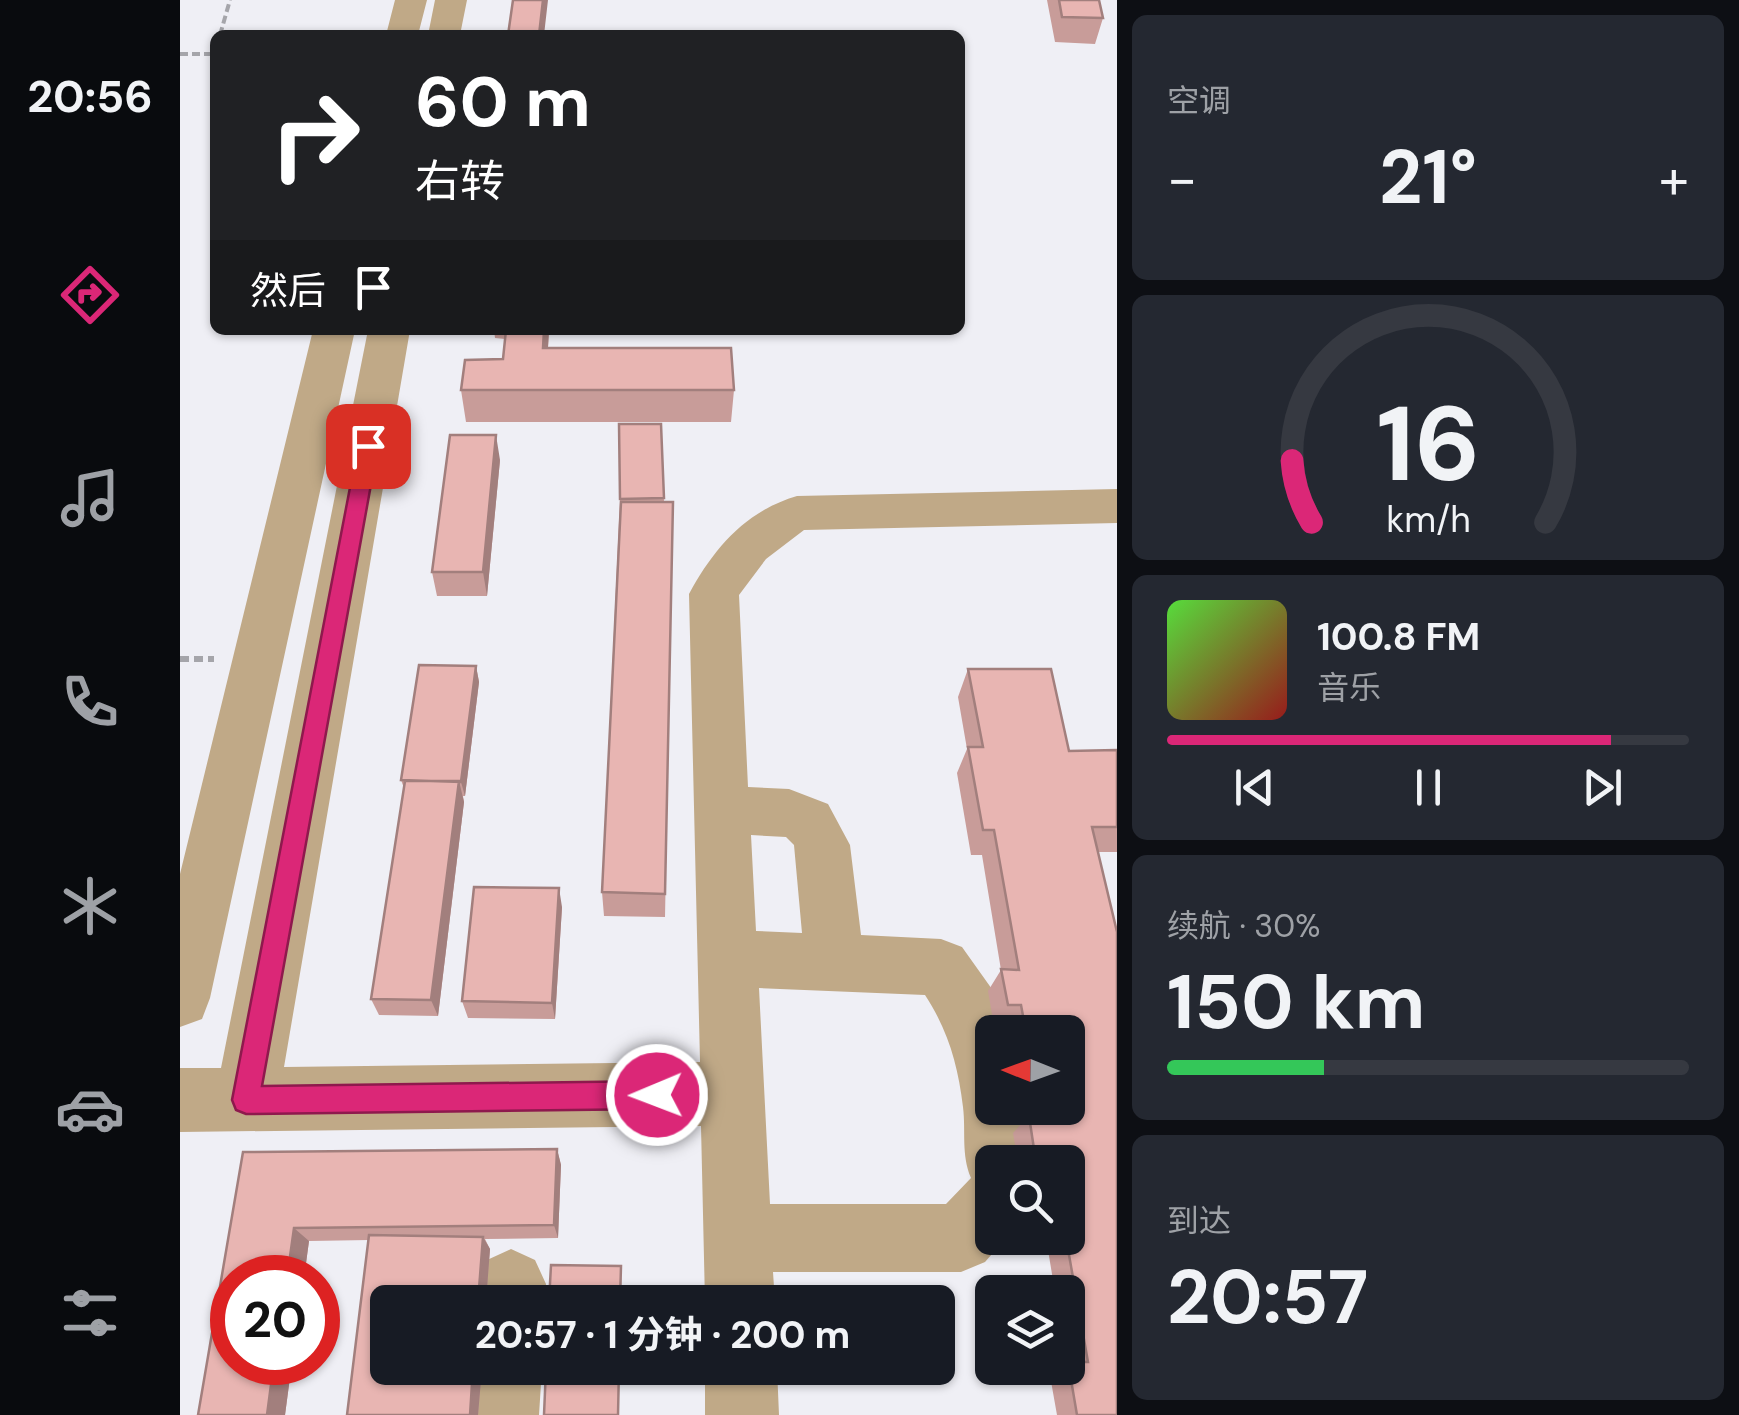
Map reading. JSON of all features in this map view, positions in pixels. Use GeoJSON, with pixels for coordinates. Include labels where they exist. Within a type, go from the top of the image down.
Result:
{"type":"FeatureCollection","features":[{"type":"Feature","properties":{"kind":"lane"},"geometry":{"type":"LineString","coordinates":[[403,30],[410,0]]}},
{"type":"Feature","properties":{"kind":"lane"},"geometry":{"type":"LineString","coordinates":[[445,30],[451,0]]}},
{"type":"Feature","properties":{"kind":"lane"},"geometry":{"type":"LineString","coordinates":[[180,998],[333,335]]}},
{"type":"Feature","properties":{"kind":"lane"},"geometry":{"type":"LineString","coordinates":[[246,1100],[389,335]]}},
{"type":"Feature","properties":{"kind":"lane"},"geometry":{"type":"LineString","coordinates":[[975,1222],[961,1238],[739,1270],[714,594],[742,548],[770,525],[797,512],[1116,506]]}},
{"type":"Feature","properties":{"kind":"lane"},"geometry":{"type":"LineString","coordinates":[[722,812],[778,813],[809,821],[823,840],[832,960]]}},
{"type":"Feature","properties":{"kind":"lane"},"geometry":{"type":"LineString","coordinates":[[727,958],[941,967],[975,1017]]}},
{"type":"Feature","properties":{"kind":"lane"},"geometry":{"type":"LineString","coordinates":[[180,1100],[732,1094]]}},
{"type":"Feature","properties":{"kind":"lane"},"geometry":{"type":"LineString","coordinates":[[502,1415],[505,1385]]}},
{"type":"Feature","properties":{"kind":"lane"},"geometry":{"type":"LineString","coordinates":[[741,1385],[742,1415]]}},
{"type":"Feature","properties":{"kind":"path"},"geometry":{"type":"LineString","coordinates":[[221,30],[230,0]]}},
{"type":"Feature","properties":{"kind":"path"},"geometry":{"type":"LineString","coordinates":[[180,54],[210,52]]}},
{"type":"Feature","properties":{"kind":"building"},"geometry":{"type":"Polygon","coordinates":[[[513,0],[543,0],[540,30],[509,30],[513,0]]]}},
{"type":"Feature","properties":{"kind":"building"},"geometry":{"type":"Polygon","coordinates":[[[1059,0],[1099,0],[1103,18],[1062,17],[1059,0]]]}},
{"type":"Feature","properties":{"kind":"building"},"geometry":{"type":"Polygon","coordinates":[[[505,335],[544,335],[543,348],[731,348],[734,390],[461,390],[465,360],[503,359],[505,335]]]}},
{"type":"Feature","properties":{"kind":"building"},"geometry":{"type":"Polygon","coordinates":[[[619,424],[661,424],[664,498],[620,499],[619,424]]]}},
{"type":"Feature","properties":{"kind":"building"},"geometry":{"type":"Polygon","coordinates":[[[450,435],[496,435],[483,572],[432,572],[450,435]]]}},
{"type":"Feature","properties":{"kind":"building"},"geometry":{"type":"Polygon","coordinates":[[[621,502],[673,502],[665,894],[602,892],[621,502]]]}},
{"type":"Feature","properties":{"kind":"building"},"geometry":{"type":"Polygon","coordinates":[[[419,665],[476,666],[461,782],[401,780],[419,665]]]}},
{"type":"Feature","properties":{"kind":"building"},"geometry":{"type":"Polygon","coordinates":[[[968,669],[1051,669],[1069,751],[1117,750],[1117,827],[1092,827],[1117,932],[1117,1415],[1077,1415],[1072,1385],[1085,1385],[1088,1362],[1085,1275],[1073,1275],[1069,1255],[1085,1255],[1085,1145],[1033,1145],[1030,1125],[1085,1125],[1085,1015],[1023,1015],[1021,1005],[1008,1005],[1001,969],[1019,970],[994,830],[983,830],[968,747],[983,747],[968,669]]]}},
{"type":"Feature","properties":{"kind":"building"},"geometry":{"type":"Polygon","coordinates":[[[405,781],[459,781],[431,1000],[371,999],[405,781]]]}},
{"type":"Feature","properties":{"kind":"building"},"geometry":{"type":"Polygon","coordinates":[[[474,887],[559,888],[552,1003],[462,1001],[474,887]]]}},
{"type":"Feature","properties":{"kind":"building"},"geometry":{"type":"Polygon","coordinates":[[[557,1149],[554,1225],[294,1228],[290,1255],[225,1255],[243,1152],[557,1149]]]}},
{"type":"Feature","properties":{"kind":"building"},"geometry":{"type":"Polygon","coordinates":[[[369,1235],[483,1237],[479,1285],[370,1285],[370,1385],[472,1385],[470,1415],[347,1415],[369,1235]]]}},
{"type":"Feature","properties":{"kind":"building"},"geometry":{"type":"Polygon","coordinates":[[[551,1265],[621,1266],[620,1285],[550,1285],[551,1265]]]}},
{"type":"Feature","properties":{"kind":"building"},"geometry":{"type":"Polygon","coordinates":[[[210,1345],[210,1385],[271,1385],[267,1415],[198,1415],[210,1345]]]}},
{"type":"Feature","properties":{"kind":"building"},"geometry":{"type":"Polygon","coordinates":[[[545,1385],[619,1385],[618,1415],[544,1415],[545,1385]]]}},
{"type":"Feature","properties":{"kind":"route"},"geometry":{"type":"LineString","coordinates":[[368,446],[246,1100],[657,1095]]}}]}
